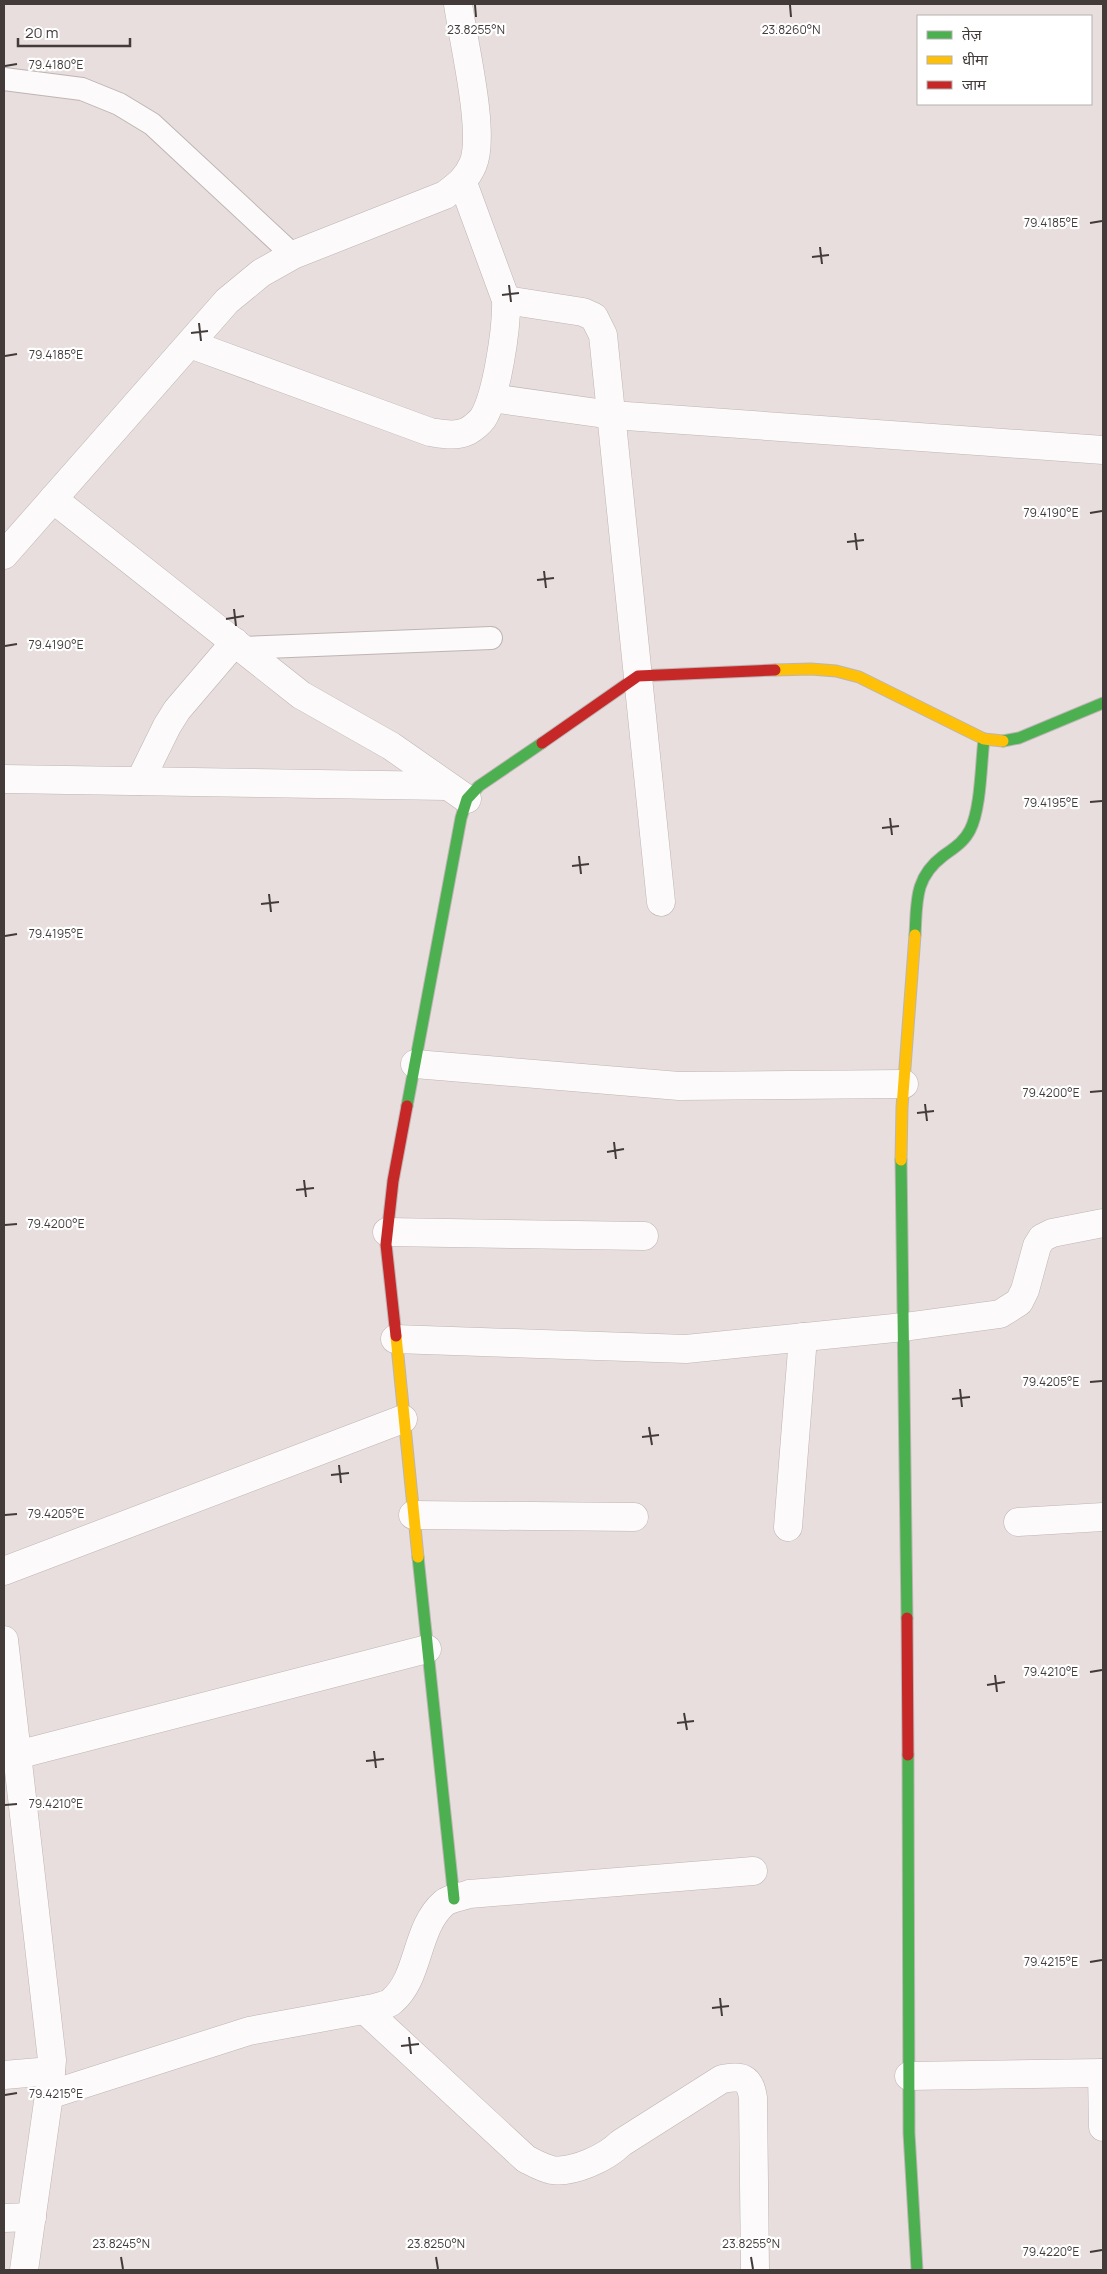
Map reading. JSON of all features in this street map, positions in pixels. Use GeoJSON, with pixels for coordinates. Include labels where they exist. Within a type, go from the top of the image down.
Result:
{"type":"FeatureCollection","features":[{"type":"Feature","properties":{"kind":"street"},"geometry":{"type":"LineString","coordinates":[[4,555],[227,301],[261,273],[293,255],[445,194],[462,182],[474,163],[478,140],[476,116],[458,4]]}},
{"type":"Feature","properties":{"kind":"street"},"geometry":{"type":"LineString","coordinates":[[190,344],[430,432],[449,435],[468,430],[482,420],[492,398],[506,319],[506,300],[462,182]]}},
{"type":"Feature","properties":{"kind":"street"},"geometry":{"type":"LineString","coordinates":[[506,300],[583,312],[594,317],[603,334],[661,902]]}},
{"type":"Feature","properties":{"kind":"street"},"geometry":{"type":"LineString","coordinates":[[492,398],[612,415],[1103,450]]}},
{"type":"Feature","properties":{"kind":"street"},"geometry":{"type":"LineString","coordinates":[[53,500],[301,694],[390,746],[457,792],[461,818],[393,1181],[386,1244],[412,1515],[454,1899]]}},
{"type":"Feature","properties":{"kind":"street"},"geometry":{"type":"LineString","coordinates":[[140,781],[177,710],[239,645]]}},
{"type":"Feature","properties":{"kind":"street"},"geometry":{"type":"LineString","coordinates":[[4,779],[140,781],[457,792],[479,786],[638,676],[811,669],[836,671],[858,677],[984,739],[1003,740],[1019,738],[1103,703]]}},
{"type":"Feature","properties":{"kind":"street"},"geometry":{"type":"LineString","coordinates":[[917,2270],[910,2149],[909,2076],[907,1495],[902,1140],[904,1084],[918,888],[928,870],[965,842],[972,830],[984,739]]}},
{"type":"Feature","properties":{"kind":"street"},"geometry":{"type":"LineString","coordinates":[[414,1064],[679,1086],[904,1084]]}},
{"type":"Feature","properties":{"kind":"street"},"geometry":{"type":"LineString","coordinates":[[395,1339],[686,1349],[904,1327],[1000,1314],[1019,1302],[1037,1246],[1042,1238],[1052,1233],[1103,1223]]}},
{"type":"Feature","properties":{"kind":"street"},"geometry":{"type":"LineString","coordinates":[[387,1232],[644,1236]]}},
{"type":"Feature","properties":{"kind":"street"},"geometry":{"type":"LineString","coordinates":[[788,1527],[803,1337]]}},
{"type":"Feature","properties":{"kind":"street"},"geometry":{"type":"LineString","coordinates":[[4,1572],[403,1419]]}},
{"type":"Feature","properties":{"kind":"street"},"geometry":{"type":"LineString","coordinates":[[412,1515],[634,1518]]}},
{"type":"Feature","properties":{"kind":"street"},"geometry":{"type":"LineString","coordinates":[[1018,1522],[1103,1517]]}},
{"type":"Feature","properties":{"kind":"street"},"geometry":{"type":"LineString","coordinates":[[4,1640],[8,1717],[17,1755],[50,2035],[50,2083],[24,2270]]}},
{"type":"Feature","properties":{"kind":"street"},"geometry":{"type":"LineString","coordinates":[[17,1755],[427,1649]]}},
{"type":"Feature","properties":{"kind":"street"},"geometry":{"type":"LineString","coordinates":[[4,2075],[50,2083],[249,2031],[366,2010],[391,2002],[403,1988],[431,1916],[446,1902],[469,1894],[753,1871]]}},
{"type":"Feature","properties":{"kind":"street"},"geometry":{"type":"LineString","coordinates":[[366,2010],[526,2158],[541,2167],[553,2170],[568,2170],[601,2159],[621,2144],[722,2080],[737,2077],[747,2080],[751,2087],[753,2098],[755,2270]]}},
{"type":"Feature","properties":{"kind":"street"},"geometry":{"type":"LineString","coordinates":[[909,2076],[1102,2073],[1103,2127]]}},
{"type":"Feature","properties":{"kind":"street"},"geometry":{"type":"LineString","coordinates":[[4,2218],[32,2217]]}},
{"type":"Feature","properties":{"kind":"lane"},"geometry":{"type":"LineString","coordinates":[[4,79],[82,89],[119,104],[152,124],[293,255]]}},
{"type":"Feature","properties":{"kind":"lane"},"geometry":{"type":"LineString","coordinates":[[239,645],[491,638]]}},
{"type":"Feature","properties":{"kind":"traffic: fast"},"geometry":{"type":"LineString","coordinates":[[1003,741],[1019,738],[1103,703]]}},
{"type":"Feature","properties":{"kind":"traffic: fast"},"geometry":{"type":"LineString","coordinates":[[915,935],[917,901],[922,882],[934,864],[965,838],[974,821],[984,739]]}},
{"type":"Feature","properties":{"kind":"traffic: fast"},"geometry":{"type":"LineString","coordinates":[[407,1106],[461,818],[467,799],[479,786],[542,743]]}},
{"type":"Feature","properties":{"kind":"traffic: fast"},"geometry":{"type":"LineString","coordinates":[[901,1160],[907,1618]]}},
{"type":"Feature","properties":{"kind":"traffic: fast"},"geometry":{"type":"LineString","coordinates":[[418,1557],[454,1899]]}},
{"type":"Feature","properties":{"kind":"traffic: fast"},"geometry":{"type":"LineString","coordinates":[[908,1755],[909,2133],[917,2270]]}},
{"type":"Feature","properties":{"kind":"traffic: slow"},"geometry":{"type":"LineString","coordinates":[[775,670],[811,669],[836,671],[859,677],[984,739],[1003,741]]}},
{"type":"Feature","properties":{"kind":"traffic: slow"},"geometry":{"type":"LineString","coordinates":[[901,1160],[902,1107],[915,935]]}},
{"type":"Feature","properties":{"kind":"traffic: slow"},"geometry":{"type":"LineString","coordinates":[[396,1336],[418,1557]]}},
{"type":"Feature","properties":{"kind":"traffic: jam"},"geometry":{"type":"LineString","coordinates":[[542,743],[638,676],[775,670]]}},
{"type":"Feature","properties":{"kind":"traffic: jam"},"geometry":{"type":"LineString","coordinates":[[396,1336],[386,1244],[393,1181],[407,1106]]}},
{"type":"Feature","properties":{"kind":"traffic: jam"},"geometry":{"type":"LineString","coordinates":[[907,1618],[908,1755]]}}]}
